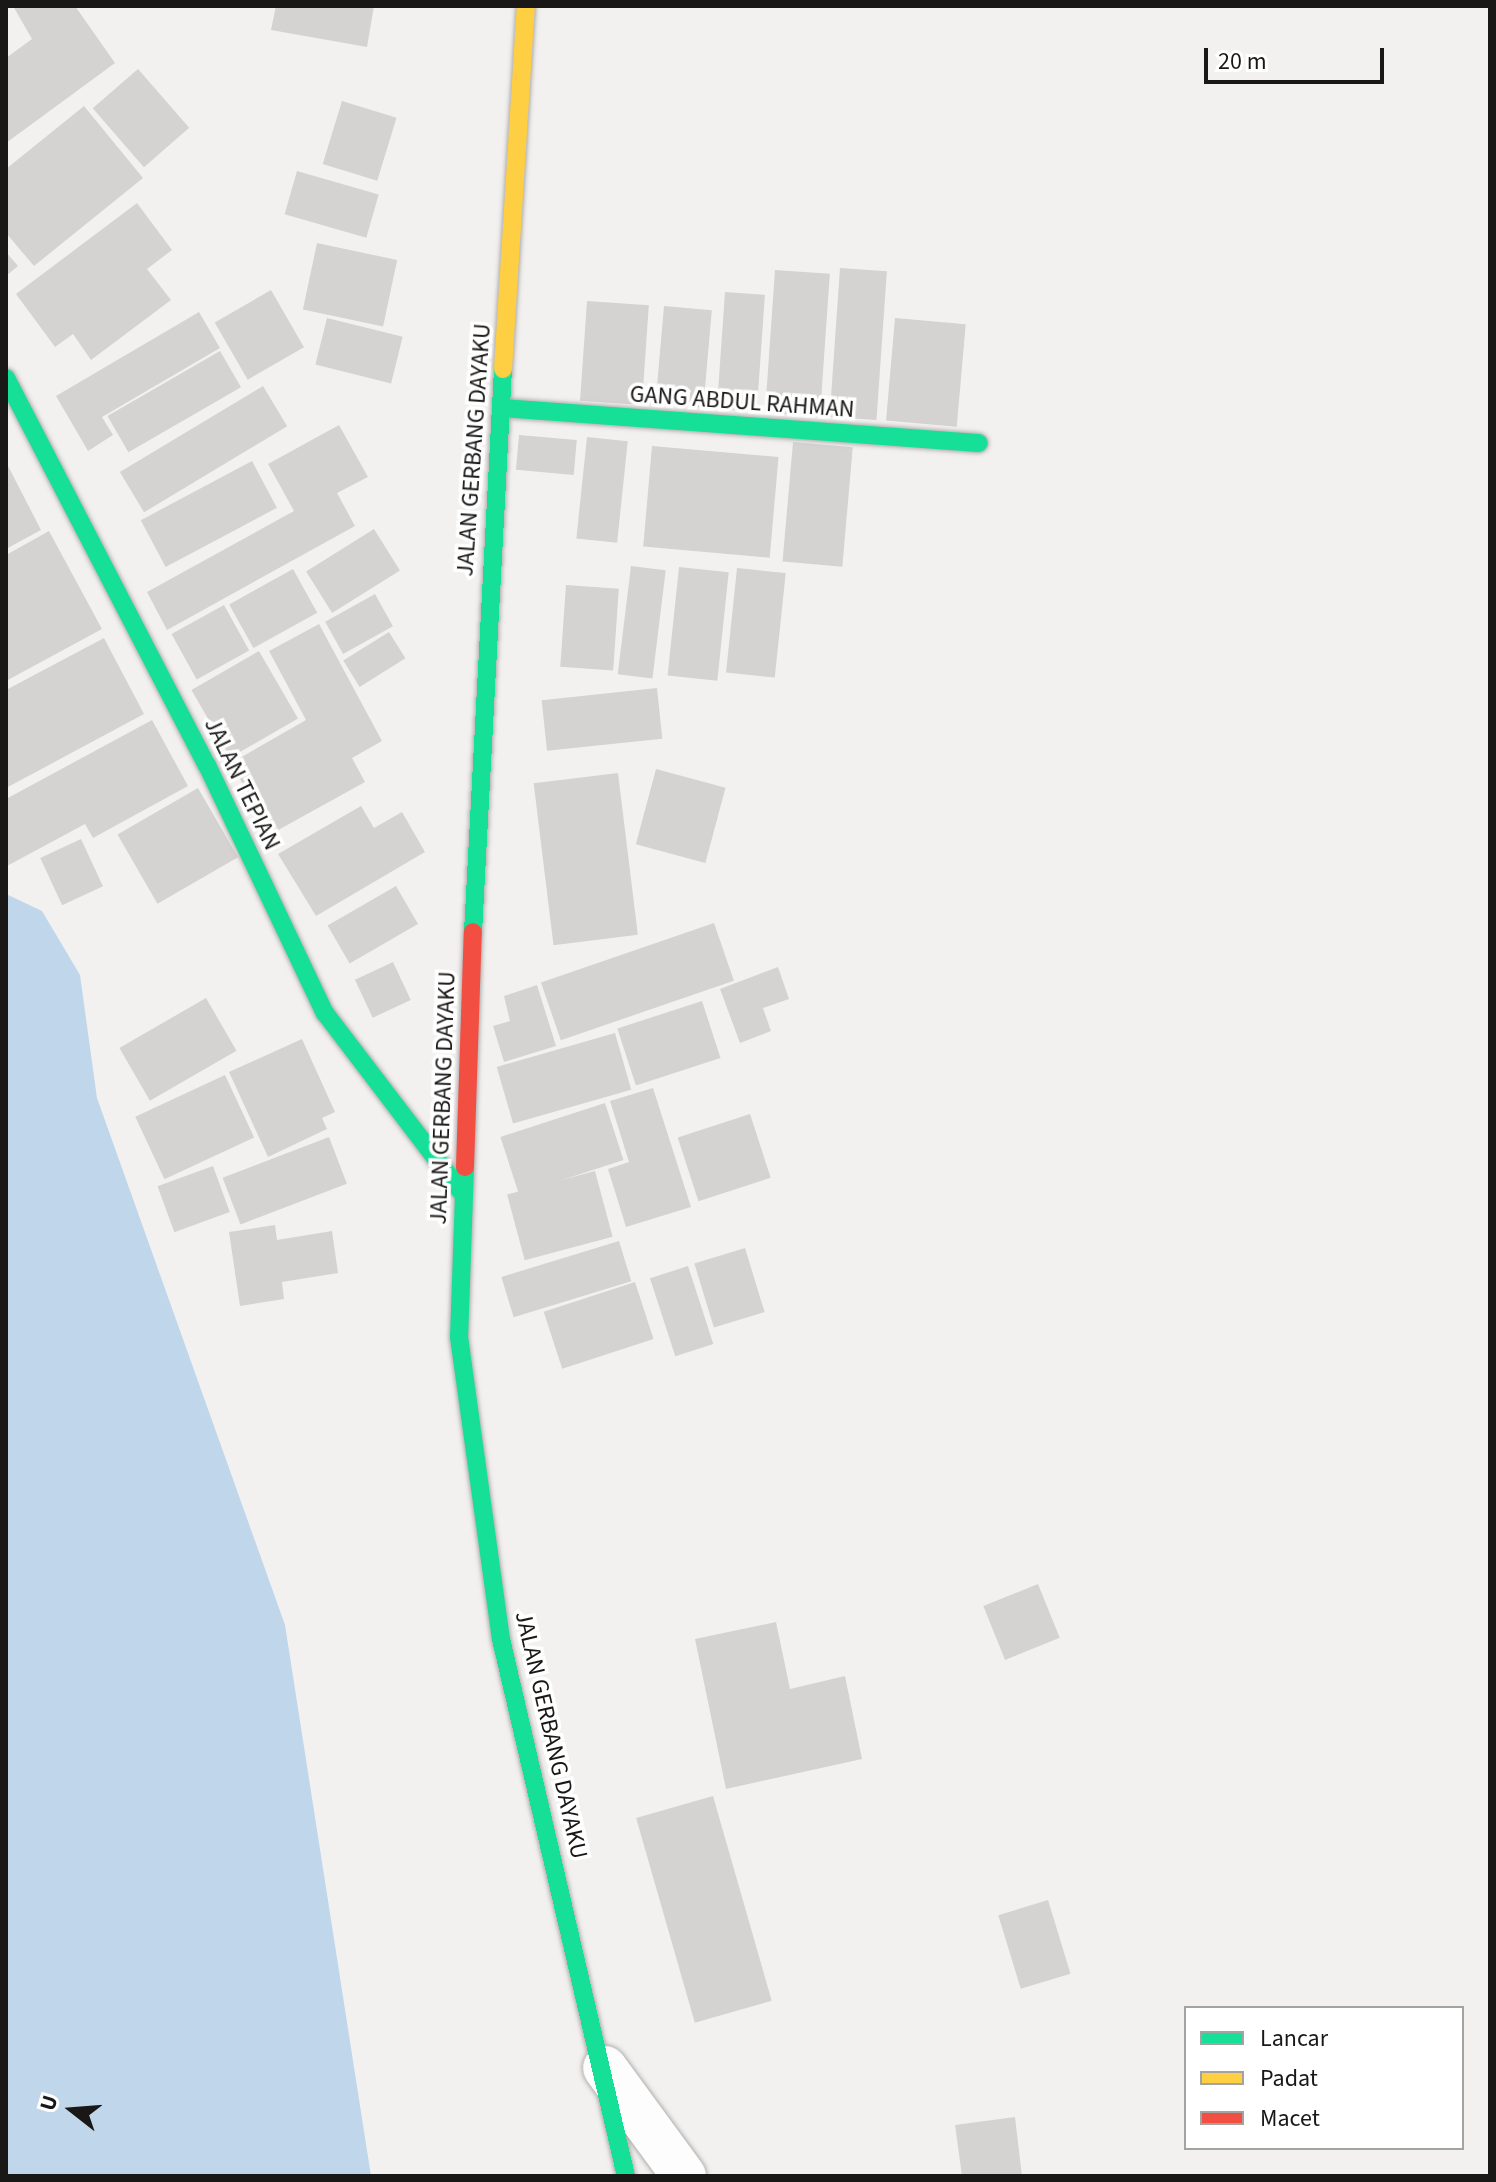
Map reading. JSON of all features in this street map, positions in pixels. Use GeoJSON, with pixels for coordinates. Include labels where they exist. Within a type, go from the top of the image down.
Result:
{"type":"FeatureCollection","features":[{"type":"Feature","properties":{"kind":"main road","name":"JALAN GERBANG DAYAKU"},"geometry":{"type":"LineString","coordinates":[[526,6],[501,408],[463,1194],[459,1337],[472,1467],[501,1639],[605,2068],[626,2176]]}},
{"type":"Feature","properties":{"kind":"main road","name":"JALAN TEPIAN"},"geometry":{"type":"LineString","coordinates":[[6,378],[207,765],[325,1013],[463,1194]]}},
{"type":"Feature","properties":{"kind":"main road","name":"GANG ABDUL RAHMAN"},"geometry":{"type":"LineString","coordinates":[[501,408],[979,443]]}},
{"type":"Feature","properties":{"kind":"street"},"geometry":{"type":"LineString","coordinates":[[605,2068],[684,2176]]}},
{"type":"Feature","properties":{"kind":"water"},"geometry":{"type":"Polygon","coordinates":[[[6,894],[42,911],[80,975],[97,1098],[285,1625],[371,2176],[6,2176],[6,894]]]}},
{"type":"Feature","properties":{"kind":"building"},"geometry":{"type":"Polygon","coordinates":[[[13,6],[75,6],[115,63],[6,143],[6,58],[32,39],[13,6]]]}},
{"type":"Feature","properties":{"kind":"building"},"geometry":{"type":"Polygon","coordinates":[[[276,6],[374,6],[367,47],[271,30],[276,6]]]}},
{"type":"Feature","properties":{"kind":"building"},"geometry":{"type":"Polygon","coordinates":[[[138,69],[189,128],[144,167],[93,108],[138,69]]]}},
{"type":"Feature","properties":{"kind":"building"},"geometry":{"type":"Polygon","coordinates":[[[342,101],[397,118],[377,181],[323,164],[342,101]]]}},
{"type":"Feature","properties":{"kind":"building"},"geometry":{"type":"Polygon","coordinates":[[[84,106],[143,178],[34,266],[6,233],[6,169],[84,106]]]}},
{"type":"Feature","properties":{"kind":"building"},"geometry":{"type":"Polygon","coordinates":[[[297,171],[379,194],[366,238],[285,214],[297,171]]]}},
{"type":"Feature","properties":{"kind":"building"},"geometry":{"type":"Polygon","coordinates":[[[137,203],[172,250],[147,269],[171,300],[91,360],[73,334],[55,347],[16,294],[137,203]]]}},
{"type":"Feature","properties":{"kind":"building"},"geometry":{"type":"Polygon","coordinates":[[[317,243],[397,260],[383,327],[303,310],[317,243]]]}},
{"type":"Feature","properties":{"kind":"building"},"geometry":{"type":"Polygon","coordinates":[[[6,252],[18,266],[6,276],[6,252]]]}},
{"type":"Feature","properties":{"kind":"building"},"geometry":{"type":"Polygon","coordinates":[[[840,268],[887,271],[876,420],[830,417],[840,268]]]}},
{"type":"Feature","properties":{"kind":"building"},"geometry":{"type":"Polygon","coordinates":[[[775,270],[830,274],[820,416],[765,413],[775,270]]]}},
{"type":"Feature","properties":{"kind":"building"},"geometry":{"type":"Polygon","coordinates":[[[271,290],[304,347],[248,380],[215,322],[271,290]]]}},
{"type":"Feature","properties":{"kind":"building"},"geometry":{"type":"Polygon","coordinates":[[[725,292],[765,295],[757,412],[717,409],[725,292]]]}},
{"type":"Feature","properties":{"kind":"building"},"geometry":{"type":"Polygon","coordinates":[[[587,301],[649,305],[642,405],[580,401],[587,301]]]}},
{"type":"Feature","properties":{"kind":"building"},"geometry":{"type":"Polygon","coordinates":[[[664,306],[712,310],[703,408],[655,404],[664,306]]]}},
{"type":"Feature","properties":{"kind":"building"},"geometry":{"type":"Polygon","coordinates":[[[199,312],[220,348],[102,417],[113,435],[88,451],[56,396],[199,312]]]}},
{"type":"Feature","properties":{"kind":"building"},"geometry":{"type":"Polygon","coordinates":[[[327,318],[403,337],[391,383],[315,365],[327,318]]]}},
{"type":"Feature","properties":{"kind":"building"},"geometry":{"type":"Polygon","coordinates":[[[895,318],[966,324],[957,427],[886,421],[895,318]]]}},
{"type":"Feature","properties":{"kind":"building"},"geometry":{"type":"Polygon","coordinates":[[[220,351],[241,387],[128,452],[107,416],[220,351]]]}},
{"type":"Feature","properties":{"kind":"building"},"geometry":{"type":"Polygon","coordinates":[[[263,386],[287,426],[144,512],[120,472],[263,386]]]}},
{"type":"Feature","properties":{"kind":"building"},"geometry":{"type":"Polygon","coordinates":[[[339,425],[368,477],[337,493],[355,526],[167,630],[147,592],[294,511],[268,464],[339,425]]]}},
{"type":"Feature","properties":{"kind":"building"},"geometry":{"type":"Polygon","coordinates":[[[519,435],[577,440],[574,475],[516,470],[519,435]]]}},
{"type":"Feature","properties":{"kind":"building"},"geometry":{"type":"Polygon","coordinates":[[[587,437],[628,441],[617,543],[576,538],[587,437]]]}},
{"type":"Feature","properties":{"kind":"building"},"geometry":{"type":"Polygon","coordinates":[[[793,442],[853,447],[842,567],[783,562],[793,442]]]}},
{"type":"Feature","properties":{"kind":"building"},"geometry":{"type":"Polygon","coordinates":[[[652,446],[779,457],[770,558],[643,547],[652,446]]]}},
{"type":"Feature","properties":{"kind":"building"},"geometry":{"type":"Polygon","coordinates":[[[252,461],[277,508],[166,567],[141,520],[252,461]]]}},
{"type":"Feature","properties":{"kind":"building"},"geometry":{"type":"Polygon","coordinates":[[[6,462],[41,530],[6,549],[6,462]]]}},
{"type":"Feature","properties":{"kind":"building"},"geometry":{"type":"Polygon","coordinates":[[[374,529],[400,571],[332,613],[306,571],[374,529]]]}},
{"type":"Feature","properties":{"kind":"building"},"geometry":{"type":"Polygon","coordinates":[[[49,531],[102,629],[6,681],[6,555],[49,531]]]}},
{"type":"Feature","properties":{"kind":"building"},"geometry":{"type":"Polygon","coordinates":[[[631,566],[666,570],[652,678],[618,674],[631,566]]]}},
{"type":"Feature","properties":{"kind":"building"},"geometry":{"type":"Polygon","coordinates":[[[679,567],[729,572],[717,681],[668,675],[679,567]]]}},
{"type":"Feature","properties":{"kind":"building"},"geometry":{"type":"Polygon","coordinates":[[[737,568],[786,573],[775,678],[726,672],[737,568]]]}},
{"type":"Feature","properties":{"kind":"building"},"geometry":{"type":"Polygon","coordinates":[[[293,569],[317,613],[253,648],[229,604],[293,569]]]}},
{"type":"Feature","properties":{"kind":"building"},"geometry":{"type":"Polygon","coordinates":[[[566,585],[619,589],[613,670],[560,667],[566,585]]]}},
{"type":"Feature","properties":{"kind":"building"},"geometry":{"type":"Polygon","coordinates":[[[375,594],[393,626],[343,654],[325,622],[375,594]]]}},
{"type":"Feature","properties":{"kind":"building"},"geometry":{"type":"Polygon","coordinates":[[[224,605],[249,650],[197,680],[172,634],[224,605]]]}},
{"type":"Feature","properties":{"kind":"building"},"geometry":{"type":"Polygon","coordinates":[[[319,624],[382,741],[352,758],[365,782],[271,834],[231,763],[306,720],[269,651],[319,624]]]}},
{"type":"Feature","properties":{"kind":"building"},"geometry":{"type":"Polygon","coordinates":[[[389,632],[405,658],[360,687],[343,661],[389,632]]]}},
{"type":"Feature","properties":{"kind":"building"},"geometry":{"type":"Polygon","coordinates":[[[104,638],[144,714],[6,788],[6,690],[104,638]]]}},
{"type":"Feature","properties":{"kind":"building"},"geometry":{"type":"Polygon","coordinates":[[[259,651],[298,719],[230,758],[191,690],[259,651]]]}},
{"type":"Feature","properties":{"kind":"building"},"geometry":{"type":"Polygon","coordinates":[[[657,688],[662,739],[547,751],[542,700],[657,688]]]}},
{"type":"Feature","properties":{"kind":"building"},"geometry":{"type":"Polygon","coordinates":[[[152,720],[188,786],[93,838],[85,824],[7,866],[6,799],[152,720]]]}},
{"type":"Feature","properties":{"kind":"building"},"geometry":{"type":"Polygon","coordinates":[[[656,769],[726,788],[705,863],[636,844],[656,769]]]}},
{"type":"Feature","properties":{"kind":"building"},"geometry":{"type":"Polygon","coordinates":[[[618,773],[638,935],[553,945],[534,783],[618,773]]]}},
{"type":"Feature","properties":{"kind":"building"},"geometry":{"type":"Polygon","coordinates":[[[198,788],[238,857],[157,904],[117,834],[198,788]]]}},
{"type":"Feature","properties":{"kind":"building"},"geometry":{"type":"Polygon","coordinates":[[[361,806],[374,828],[402,812],[425,852],[316,916],[278,854],[361,806]]]}},
{"type":"Feature","properties":{"kind":"building"},"geometry":{"type":"Polygon","coordinates":[[[81,839],[103,886],[62,905],[40,858],[81,839]]]}},
{"type":"Feature","properties":{"kind":"building"},"geometry":{"type":"Polygon","coordinates":[[[396,886],[418,924],[350,964],[328,925],[396,886]]]}},
{"type":"Feature","properties":{"kind":"building"},"geometry":{"type":"Polygon","coordinates":[[[714,923],[734,981],[561,1040],[541,983],[714,923]]]}},
{"type":"Feature","properties":{"kind":"building"},"geometry":{"type":"Polygon","coordinates":[[[393,962],[411,1000],[373,1018],[355,980],[393,962]]]}},
{"type":"Feature","properties":{"kind":"building"},"geometry":{"type":"Polygon","coordinates":[[[778,967],[789,999],[763,1008],[771,1031],[740,1043],[720,989],[778,967]]]}},
{"type":"Feature","properties":{"kind":"building"},"geometry":{"type":"Polygon","coordinates":[[[537,985],[556,1046],[504,1062],[493,1026],[510,1021],[504,996],[537,985]]]}},
{"type":"Feature","properties":{"kind":"building"},"geometry":{"type":"Polygon","coordinates":[[[206,998],[236,1051],[150,1101],[119,1048],[206,998]]]}},
{"type":"Feature","properties":{"kind":"building"},"geometry":{"type":"Polygon","coordinates":[[[702,1001],[721,1058],[636,1086],[617,1029],[702,1001]]]}},
{"type":"Feature","properties":{"kind":"building"},"geometry":{"type":"Polygon","coordinates":[[[615,1033],[631,1090],[513,1124],[497,1067],[615,1033]]]}},
{"type":"Feature","properties":{"kind":"building"},"geometry":{"type":"Polygon","coordinates":[[[302,1039],[335,1112],[322,1118],[327,1129],[268,1157],[229,1072],[302,1039]]]}},
{"type":"Feature","properties":{"kind":"building"},"geometry":{"type":"Polygon","coordinates":[[[225,1075],[254,1138],[164,1179],[135,1117],[225,1075]]]}},
{"type":"Feature","properties":{"kind":"building"},"geometry":{"type":"Polygon","coordinates":[[[653,1088],[691,1207],[626,1227],[608,1169],[629,1162],[610,1101],[653,1088]]]}},
{"type":"Feature","properties":{"kind":"building"},"geometry":{"type":"Polygon","coordinates":[[[605,1103],[624,1160],[519,1194],[500,1137],[605,1103]]]}},
{"type":"Feature","properties":{"kind":"building"},"geometry":{"type":"Polygon","coordinates":[[[750,1114],[771,1178],[698,1201],[678,1137],[750,1114]]]}},
{"type":"Feature","properties":{"kind":"building"},"geometry":{"type":"Polygon","coordinates":[[[329,1137],[347,1184],[240,1225],[223,1178],[329,1137]]]}},
{"type":"Feature","properties":{"kind":"building"},"geometry":{"type":"Polygon","coordinates":[[[213,1166],[230,1212],[174,1232],[158,1186],[213,1166]]]}},
{"type":"Feature","properties":{"kind":"building"},"geometry":{"type":"Polygon","coordinates":[[[595,1171],[613,1237],[525,1260],[507,1195],[595,1171]]]}},
{"type":"Feature","properties":{"kind":"building"},"geometry":{"type":"Polygon","coordinates":[[[275,1225],[277,1240],[332,1231],[338,1273],[282,1282],[284,1299],[240,1306],[229,1232],[275,1225]]]}},
{"type":"Feature","properties":{"kind":"building"},"geometry":{"type":"Polygon","coordinates":[[[619,1241],[631,1281],[514,1317],[501,1277],[619,1241]]]}},
{"type":"Feature","properties":{"kind":"building"},"geometry":{"type":"Polygon","coordinates":[[[745,1248],[765,1312],[714,1328],[694,1263],[745,1248]]]}},
{"type":"Feature","properties":{"kind":"building"},"geometry":{"type":"Polygon","coordinates":[[[688,1266],[713,1344],[675,1356],[650,1278],[688,1266]]]}},
{"type":"Feature","properties":{"kind":"building"},"geometry":{"type":"Polygon","coordinates":[[[635,1282],[654,1339],[562,1369],[544,1312],[635,1282]]]}},
{"type":"Feature","properties":{"kind":"building"},"geometry":{"type":"Polygon","coordinates":[[[1038,1584],[1060,1638],[1005,1660],[983,1606],[1038,1584]]]}},
{"type":"Feature","properties":{"kind":"building"},"geometry":{"type":"Polygon","coordinates":[[[776,1622],[790,1689],[845,1676],[862,1759],[726,1789],[695,1639],[776,1622]]]}},
{"type":"Feature","properties":{"kind":"building"},"geometry":{"type":"Polygon","coordinates":[[[713,1796],[772,2001],[695,2023],[636,1818],[713,1796]]]}},
{"type":"Feature","properties":{"kind":"building"},"geometry":{"type":"Polygon","coordinates":[[[1048,1900],[1071,1974],[1021,1989],[998,1915],[1048,1900]]]}},
{"type":"Feature","properties":{"kind":"building"},"geometry":{"type":"Polygon","coordinates":[[[1015,2117],[1022,2176],[962,2176],[955,2125],[1015,2117]]]}},
{"type":"Feature","properties":{"kind":"traffic: fast"},"geometry":{"type":"LineString","coordinates":[[473,932],[503,369]]}},
{"type":"Feature","properties":{"kind":"traffic: fast"},"geometry":{"type":"LineString","coordinates":[[6,378],[207,765],[325,1013],[463,1194]]}},
{"type":"Feature","properties":{"kind":"traffic: fast"},"geometry":{"type":"LineString","coordinates":[[501,408],[979,443]]}},
{"type":"Feature","properties":{"kind":"traffic: fast"},"geometry":{"type":"LineString","coordinates":[[465,1167],[459,1337],[501,1639],[626,2176]]}},
{"type":"Feature","properties":{"kind":"traffic: slow"},"geometry":{"type":"LineString","coordinates":[[503,369],[526,6]]}},
{"type":"Feature","properties":{"kind":"traffic: jam"},"geometry":{"type":"LineString","coordinates":[[465,1167],[473,932]]}}]}
